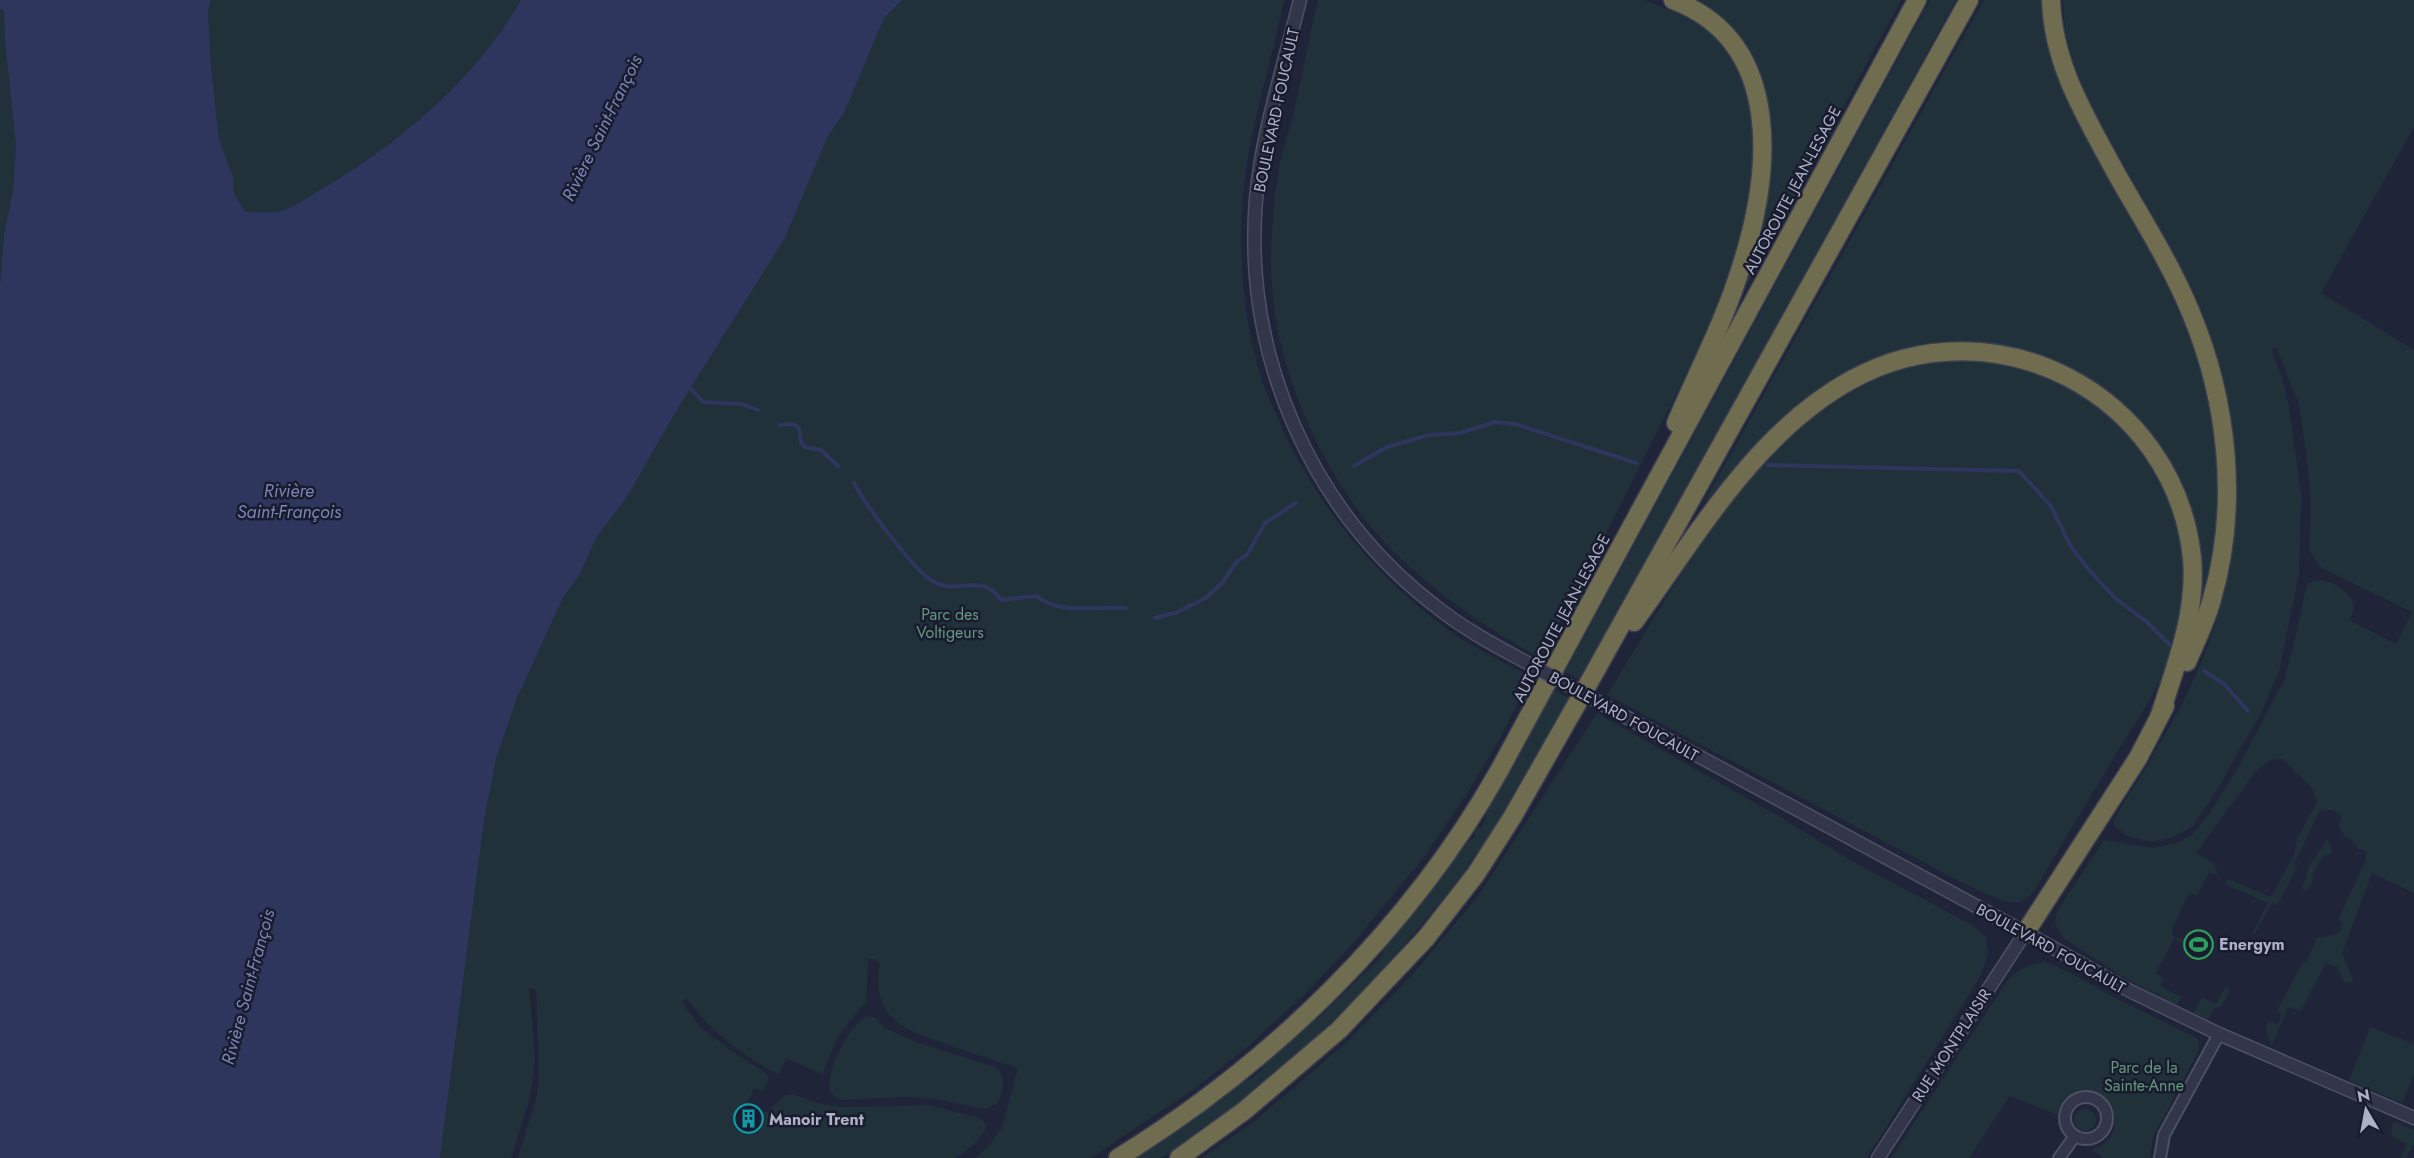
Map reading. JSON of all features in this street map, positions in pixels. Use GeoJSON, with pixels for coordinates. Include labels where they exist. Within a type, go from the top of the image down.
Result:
{"type":"FeatureCollection","features":[{"type":"Feature","properties":{"kind":"highway"},"geometry":{"type":"LineString","coordinates":[[1632,527],[1737,280],[1753,223],[1762,168],[1760,110],[1749,69],[1739,50],[1718,27],[1702,14],[1673,0]]}},
{"type":"Feature","properties":{"kind":"highway","name":"AUTOROUTE JEAN-LESAGE"},"geometry":{"type":"LineString","coordinates":[[1118,1158],[1180,1117],[1273,1043],[1334,986],[1406,905],[1442,859],[1492,783],[1917,0]]}},
{"type":"Feature","properties":{"kind":"highway"},"geometry":{"type":"LineString","coordinates":[[1179,1158],[1239,1116],[1308,1059],[1363,1006],[1421,944],[1455,902],[1491,851],[1587,687],[1969,0]]}},
{"type":"Feature","properties":{"kind":"highway"},"geometry":{"type":"LineString","coordinates":[[2025,933],[2134,764],[2204,623],[2218,576],[2224,533],[2226,490],[2220,414],[2208,358],[2184,296],[2067,77],[2055,35],[2051,0]]}},
{"type":"Feature","properties":{"kind":"highway"},"geometry":{"type":"LineString","coordinates":[[1587,687],[1729,492],[1764,450],[1791,424],[1842,386],[1883,365],[1926,354],[1972,351],[2029,361],[2051,368],[2080,382],[2108,402],[2132,425],[2152,450],[2165,472],[2184,521],[2191,549],[2193,577],[2187,628],[2160,715]]}},
{"type":"Feature","properties":{"kind":"street","name":"BOULEVARD FOUCAULT"},"geometry":{"type":"LineString","coordinates":[[1300,0],[1266,138],[1256,210],[1255,258],[1258,297],[1266,342],[1277,383],[1291,421],[1311,462],[1339,506],[1369,545],[1396,573],[1433,605],[1466,628],[1522,660],[2130,992],[2219,1034],[2414,1118]]}},
{"type":"Feature","properties":{"kind":"street","name":"RUE MONTPLAISIR"},"geometry":{"type":"LineString","coordinates":[[1878,1158],[2025,933]]}},
{"type":"Feature","properties":{"kind":"street"},"geometry":{"type":"LineString","coordinates":[[2160,1158],[2164,1135],[2219,1034]]}},
{"type":"Feature","properties":{"kind":"street"},"geometry":{"type":"LineString","coordinates":[[2059,1158],[2075,1136]]}},
{"type":"Feature","properties":{"kind":"green space"},"geometry":{"type":"Polygon","coordinates":[[[211,0],[521,0],[503,29],[459,82],[408,129],[380,151],[292,207],[282,211],[246,212],[234,194],[233,176],[219,139],[211,66],[208,12],[211,0]]]}},
{"type":"Feature","properties":{"kind":"green space","name":"Parc des Voltigeurs"},"geometry":{"type":"Polygon","coordinates":[[[902,0],[1284,0],[1255,121],[1243,195],[1241,242],[1244,290],[1256,361],[1265,388],[1293,451],[1310,480],[1328,508],[1370,560],[1393,584],[1444,627],[1475,647],[1531,677],[1498,742],[1468,792],[1425,856],[1350,947],[1305,994],[1251,1044],[1198,1086],[1091,1158],[975,1158],[989,1146],[1002,1127],[1018,1068],[921,1035],[896,1021],[887,1011],[881,999],[878,983],[880,964],[874,959],[868,959],[866,1002],[839,1035],[822,1074],[786,1058],[779,1075],[728,1042],[706,1022],[687,999],[682,1001],[699,1026],[766,1073],[769,1078],[763,1092],[754,1088],[736,1128],[750,1134],[761,1111],[767,1112],[786,1095],[793,1094],[817,1103],[837,1107],[928,1105],[980,1118],[987,1125],[978,1140],[955,1158],[518,1158],[537,1095],[539,1076],[536,990],[529,987],[535,1060],[530,1098],[511,1158],[440,1158],[484,821],[496,759],[517,698],[563,598],[580,574],[596,538],[627,497],[675,413],[785,238],[827,138],[845,111],[884,18],[902,0]]]}},
{"type":"Feature","properties":{"kind":"green space"},"geometry":{"type":"Polygon","coordinates":[[[1318,0],[1642,0],[1667,9],[1704,28],[1725,46],[1737,63],[1743,77],[1751,113],[1753,157],[1748,201],[1737,246],[1722,290],[1685,377],[1540,658],[1501,635],[1446,597],[1396,554],[1370,525],[1346,493],[1325,458],[1306,420],[1292,381],[1280,342],[1273,303],[1272,230],[1279,166],[1293,116],[1318,0]]]}},
{"type":"Feature","properties":{"kind":"green space"},"geometry":{"type":"Polygon","coordinates":[[[1691,0],[1901,0],[1742,295],[1739,293],[1769,117],[1760,79],[1746,48],[1724,21],[1691,0]]]}},
{"type":"Feature","properties":{"kind":"green space"},"geometry":{"type":"Polygon","coordinates":[[[1930,0],[1956,0],[1581,680],[1565,672],[1930,0]]]}},
{"type":"Feature","properties":{"kind":"green space"},"geometry":{"type":"Polygon","coordinates":[[[1984,0],[2046,0],[2048,24],[2190,324],[2212,399],[2219,477],[2217,555],[2196,627],[2198,605],[2165,459],[2051,362],[1899,352],[1868,364],[1838,380],[1710,506],[1705,500],[1984,0]]]}},
{"type":"Feature","properties":{"kind":"green space"},"geometry":{"type":"Polygon","coordinates":[[[2063,0],[2414,0],[2414,127],[2321,293],[2414,350],[2414,893],[2372,873],[2342,953],[2354,982],[2345,983],[2337,967],[2326,963],[2301,1011],[2288,1007],[2271,1047],[2266,1030],[2268,1021],[2278,1024],[2281,1015],[2277,1011],[2303,961],[2306,963],[2317,938],[2340,933],[2343,923],[2338,920],[2366,859],[2366,851],[2358,849],[2342,833],[2339,825],[2342,816],[2333,810],[2320,810],[2294,864],[2297,867],[2277,906],[2272,903],[2255,934],[2253,932],[2268,903],[2225,884],[2228,879],[2271,897],[2294,855],[2297,838],[2317,802],[2311,787],[2282,759],[2270,760],[2255,772],[2196,853],[2214,863],[2218,875],[2209,873],[2197,895],[2189,893],[2173,927],[2172,935],[2190,944],[2189,946],[2173,937],[2156,973],[2164,978],[2160,986],[2181,997],[2177,1005],[2128,980],[2063,938],[2055,923],[2057,911],[2104,840],[2153,848],[2177,843],[2193,834],[2207,817],[2240,764],[2285,678],[2308,584],[2316,580],[2341,588],[2353,602],[2354,609],[2349,620],[2396,644],[2412,612],[2319,566],[2309,550],[2311,507],[2299,405],[2276,347],[2271,349],[2283,381],[2289,407],[2301,494],[2299,574],[2279,672],[2261,713],[2215,793],[2193,826],[2171,838],[2151,842],[2127,836],[2113,825],[2119,810],[2183,702],[2207,649],[2221,606],[2231,562],[2236,517],[2236,468],[2226,388],[2202,311],[2164,236],[2088,98],[2068,41],[2063,0]]]}},
{"type":"Feature","properties":{"kind":"green space"},"geometry":{"type":"Polygon","coordinates":[[[0,9],[4,10],[16,146],[13,190],[4,234],[0,286],[0,9]]]}},
{"type":"Feature","properties":{"kind":"green space"},"geometry":{"type":"Polygon","coordinates":[[[1951,359],[2003,364],[2047,376],[2067,386],[2106,414],[2137,447],[2157,479],[2173,514],[2183,551],[2185,593],[2181,621],[2165,671],[2037,886],[2028,898],[2014,903],[1999,899],[1961,882],[1607,695],[1714,525],[1745,485],[1778,449],[1815,416],[1871,381],[1908,366],[1951,359]]]}},
{"type":"Feature","properties":{"kind":"green space"},"geometry":{"type":"Polygon","coordinates":[[[1554,690],[1569,698],[1487,840],[1468,864],[1469,866],[1412,936],[1352,1002],[1252,1092],[1174,1151],[1160,1158],[1137,1158],[1245,1079],[1249,1080],[1263,1069],[1261,1065],[1314,1018],[1316,1020],[1381,957],[1386,944],[1475,836],[1474,830],[1477,826],[1481,828],[1486,819],[1486,812],[1554,690]]]}},
{"type":"Feature","properties":{"kind":"green space"},"geometry":{"type":"Polygon","coordinates":[[[1597,713],[1852,861],[1974,926],[1986,937],[1988,954],[1980,977],[1867,1158],[1201,1158],[1254,1122],[1349,1040],[1414,973],[1478,896],[1597,713]]]}},
{"type":"Feature","properties":{"kind":"green space"},"geometry":{"type":"Polygon","coordinates":[[[2327,840],[2332,847],[2330,854],[2324,856],[2317,866],[2312,883],[2306,892],[2302,888],[2309,866],[2327,840]]]}},
{"type":"Feature","properties":{"kind":"green space","name":"Parc de la Sainte-Anne"},"geometry":{"type":"Polygon","coordinates":[[[2043,961],[2197,1038],[2198,1052],[2153,1137],[2150,1158],[2103,1158],[2092,1149],[2106,1142],[2113,1132],[2115,1120],[2104,1098],[2094,1092],[2082,1091],[2064,1100],[2058,1115],[2010,1096],[1969,1158],[1891,1158],[2007,981],[2023,968],[2043,961]]]}},
{"type":"Feature","properties":{"kind":"green space"},"geometry":{"type":"Polygon","coordinates":[[[2226,987],[2230,991],[2221,1007],[2214,1008],[2210,1016],[2200,1011],[2209,1017],[2208,1020],[2194,1013],[2202,997],[2216,1004],[2226,987]]]}},
{"type":"Feature","properties":{"kind":"green space"},"geometry":{"type":"Polygon","coordinates":[[[867,1016],[875,1017],[884,1028],[919,1043],[995,1067],[1003,1080],[997,1104],[984,1109],[936,1099],[909,1097],[839,1100],[830,1091],[829,1083],[835,1061],[853,1029],[867,1016]]]}},
{"type":"Feature","properties":{"kind":"green space"},"geometry":{"type":"Polygon","coordinates":[[[2370,1027],[2414,1044],[2414,1073],[2402,1103],[2349,1081],[2370,1027]]]}},
{"type":"Feature","properties":{"kind":"green space"},"geometry":{"type":"Polygon","coordinates":[[[2081,1109],[2089,1109],[2096,1116],[2096,1124],[2089,1131],[2081,1131],[2074,1124],[2074,1116],[2081,1109]]]}},
{"type":"Feature","properties":{"kind":"green space"},"geometry":{"type":"Polygon","coordinates":[[[2393,1121],[2414,1130],[2414,1144],[2406,1158],[2400,1158],[2407,1144],[2391,1136],[2393,1121]]]}},
{"type":"Feature","properties":{"kind":"water","name":"Rivière Saint-François"},"geometry":{"type":"Polygon","coordinates":[[[0,0],[211,0],[208,12],[211,66],[219,139],[233,176],[234,194],[246,212],[266,212],[282,211],[292,207],[352,170],[408,129],[459,82],[482,56],[503,29],[521,0],[902,0],[884,18],[845,111],[827,138],[785,238],[675,413],[627,497],[596,538],[580,574],[563,598],[517,698],[496,759],[484,821],[440,1158],[0,1158],[0,286],[4,234],[13,190],[16,146],[4,10],[0,9],[0,0]]]}},
{"type":"Feature","properties":{"kind":"waterway"},"geometry":{"type":"LineString","coordinates":[[690,388],[703,402],[742,404],[758,410]]}},
{"type":"Feature","properties":{"kind":"waterway"},"geometry":{"type":"LineString","coordinates":[[1354,466],[1387,447],[1429,435],[1460,433],[1495,422],[1515,424],[1636,463]]}},
{"type":"Feature","properties":{"kind":"waterway"},"geometry":{"type":"LineString","coordinates":[[779,425],[794,424],[799,428],[801,442],[805,447],[821,450],[838,466]]}},
{"type":"Feature","properties":{"kind":"waterway"},"geometry":{"type":"LineString","coordinates":[[1768,465],[2019,471],[2051,506],[2071,547],[2090,571],[2115,598],[2147,622],[2170,645]]}},
{"type":"Feature","properties":{"kind":"waterway"},"geometry":{"type":"LineString","coordinates":[[854,483],[878,520],[912,563],[931,580],[941,585],[977,585],[993,591],[1001,600],[1037,596],[1045,602],[1066,608],[1126,608]]}},
{"type":"Feature","properties":{"kind":"waterway"},"geometry":{"type":"LineString","coordinates":[[1155,618],[1178,612],[1207,597],[1222,583],[1237,561],[1247,555],[1265,523],[1296,503]]}},
{"type":"Feature","properties":{"kind":"waterway"},"geometry":{"type":"LineString","coordinates":[[2204,671],[2224,684],[2248,711]]}},
{"type":"Feature","properties":{"kind":"place","name":"Energym"},"geometry":{"type":"Point","coordinates":[2198,944]}},
{"type":"Feature","properties":{"kind":"place","name":"Manoir Trent"},"geometry":{"type":"Point","coordinates":[748,1119]}}]}
